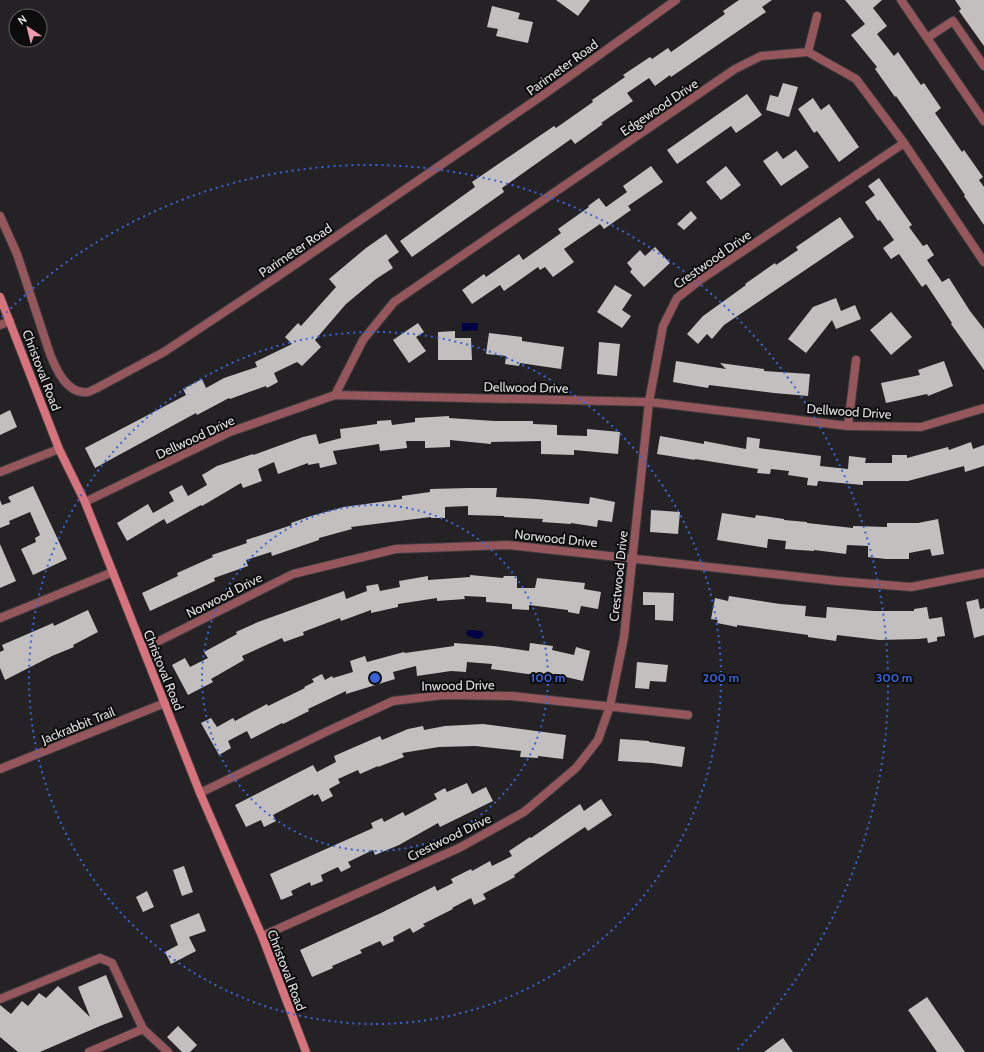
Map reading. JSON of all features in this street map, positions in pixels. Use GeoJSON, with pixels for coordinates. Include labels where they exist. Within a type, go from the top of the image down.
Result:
{"type":"FeatureCollection","features":[{"type":"Feature","properties":{"kind":"street","name":"Parimeter Road"},"geometry":{"type":"LineString","coordinates":[[0,216],[17,254],[55,366],[61,377],[68,384],[77,390],[87,392],[164,352],[255,292],[546,93],[676,0]]}},
{"type":"Feature","properties":{"kind":"street"},"geometry":{"type":"LineString","coordinates":[[901,0],[984,121]]}},
{"type":"Feature","properties":{"kind":"street"},"geometry":{"type":"LineString","coordinates":[[817,16],[808,52],[856,79],[904,143],[984,262]]}},
{"type":"Feature","properties":{"kind":"street"},"geometry":{"type":"LineString","coordinates":[[927,38],[953,21],[984,66]]}},
{"type":"Feature","properties":{"kind":"street","name":"Edgewood Drive"},"geometry":{"type":"LineString","coordinates":[[335,395],[363,340],[394,302],[735,69],[762,56],[808,52]]}},
{"type":"Feature","properties":{"kind":"street","name":"Crestwood Drive"},"geometry":{"type":"LineString","coordinates":[[262,936],[459,848],[524,812],[576,768],[598,740],[610,706],[624,637],[649,402],[663,326],[677,298],[700,280],[904,143]]}},
{"type":"Feature","properties":{"kind":"street","name":"Christoval Road"},"geometry":{"type":"LineString","coordinates":[[0,297],[59,449],[85,502],[200,793],[262,936],[306,1052]]}},
{"type":"Feature","properties":{"kind":"street"},"geometry":{"type":"LineString","coordinates":[[0,325],[10,321]]}},
{"type":"Feature","properties":{"kind":"street"},"geometry":{"type":"LineString","coordinates":[[848,426],[856,360]]}},
{"type":"Feature","properties":{"kind":"street","name":"Dellwood Drive"},"geometry":{"type":"LineString","coordinates":[[85,502],[230,432],[335,395],[649,402],[848,426],[921,427],[984,408]]}},
{"type":"Feature","properties":{"kind":"street"},"geometry":{"type":"LineString","coordinates":[[0,472],[59,449]]}},
{"type":"Feature","properties":{"kind":"street","name":"Norwood Drive"},"geometry":{"type":"LineString","coordinates":[[142,649],[293,574],[396,549],[508,545],[632,557],[837,581],[912,587],[984,572]]}},
{"type":"Feature","properties":{"kind":"street"},"geometry":{"type":"LineString","coordinates":[[0,618],[113,572]]}},
{"type":"Feature","properties":{"kind":"street","name":"Inwood Drive"},"geometry":{"type":"LineString","coordinates":[[200,793],[393,701],[444,695],[512,696],[688,715]]}},
{"type":"Feature","properties":{"kind":"street","name":"Jackrabbit Trail"},"geometry":{"type":"LineString","coordinates":[[0,769],[165,703]]}},
{"type":"Feature","properties":{"kind":"street"},"geometry":{"type":"LineString","coordinates":[[0,999],[100,958],[112,963],[143,1029],[168,1052]]}},
{"type":"Feature","properties":{"kind":"street"},"geometry":{"type":"LineString","coordinates":[[89,1052],[143,1029]]}},
{"type":"Feature","properties":{"kind":"shaded area"},"geometry":{"type":"Polygon","coordinates":[[[462,323],[478,323],[478,330],[462,331],[462,323]]]}},
{"type":"Feature","properties":{"kind":"shaded area"},"geometry":{"type":"Polygon","coordinates":[[[468,630],[482,631],[484,636],[478,639],[468,636],[466,633],[468,630]]]}},
{"type":"Feature","properties":{"kind":"building"},"geometry":{"type":"Polygon","coordinates":[[[556,0],[590,0],[578,16],[556,0]]]}},
{"type":"Feature","properties":{"kind":"building"},"geometry":{"type":"Polygon","coordinates":[[[739,0],[772,0],[762,7],[766,12],[671,77],[670,75],[655,86],[649,78],[627,93],[633,101],[601,123],[603,124],[575,144],[571,139],[502,188],[504,192],[412,257],[400,241],[475,187],[472,182],[554,126],[556,128],[625,77],[623,75],[650,57],[652,59],[668,48],[671,52],[725,14],[723,11],[739,0]]]}},
{"type":"Feature","properties":{"kind":"building"},"geometry":{"type":"Polygon","coordinates":[[[845,0],[882,0],[873,8],[887,26],[877,34],[894,56],[898,52],[921,85],[924,83],[941,108],[935,113],[962,152],[964,150],[983,177],[979,180],[984,187],[984,225],[944,164],[875,69],[877,67],[851,35],[865,24],[845,0]]]}},
{"type":"Feature","properties":{"kind":"building"},"geometry":{"type":"Polygon","coordinates":[[[955,0],[984,0],[984,46],[959,11],[961,9],[955,0]]]}},
{"type":"Feature","properties":{"kind":"building"},"geometry":{"type":"Polygon","coordinates":[[[492,6],[520,13],[518,19],[533,22],[528,43],[496,36],[498,29],[487,27],[492,6]]]}},
{"type":"Feature","properties":{"kind":"building"},"geometry":{"type":"Polygon","coordinates":[[[783,83],[798,87],[789,117],[766,110],[770,95],[778,97],[783,83]]]}},
{"type":"Feature","properties":{"kind":"building"},"geometry":{"type":"Polygon","coordinates":[[[747,94],[762,115],[736,133],[731,126],[677,164],[667,150],[747,94]]]}},
{"type":"Feature","properties":{"kind":"building"},"geometry":{"type":"Polygon","coordinates":[[[813,98],[821,110],[829,104],[859,147],[839,162],[817,131],[814,133],[798,109],[813,98]]]}},
{"type":"Feature","properties":{"kind":"building"},"geometry":{"type":"Polygon","coordinates":[[[796,150],[809,167],[781,186],[763,161],[777,151],[783,159],[796,150]]]}},
{"type":"Feature","properties":{"kind":"building"},"geometry":{"type":"Polygon","coordinates":[[[651,166],[663,182],[628,206],[631,210],[604,229],[600,224],[564,249],[574,262],[553,277],[545,267],[540,270],[538,267],[504,291],[500,285],[472,304],[462,290],[484,274],[486,277],[519,254],[523,260],[561,233],[558,229],[599,198],[606,207],[627,192],[623,186],[651,166]]]}},
{"type":"Feature","properties":{"kind":"building"},"geometry":{"type":"Polygon","coordinates":[[[726,166],[741,185],[721,200],[706,182],[726,166]]]}},
{"type":"Feature","properties":{"kind":"building"},"geometry":{"type":"Polygon","coordinates":[[[879,178],[912,225],[909,227],[923,246],[927,244],[934,255],[927,260],[942,282],[949,278],[970,311],[984,329],[984,370],[951,324],[952,323],[926,284],[922,287],[899,254],[891,259],[883,248],[894,240],[865,202],[875,195],[868,186],[879,178]]]}},
{"type":"Feature","properties":{"kind":"building"},"geometry":{"type":"Polygon","coordinates":[[[691,211],[697,218],[684,230],[677,224],[691,211]]]}},
{"type":"Feature","properties":{"kind":"building"},"geometry":{"type":"Polygon","coordinates":[[[840,217],[854,237],[724,325],[712,339],[707,334],[698,344],[687,334],[703,316],[775,263],[776,265],[798,250],[796,247],[840,217]]]}},
{"type":"Feature","properties":{"kind":"building"},"geometry":{"type":"Polygon","coordinates":[[[386,234],[399,252],[388,260],[393,268],[376,279],[346,304],[315,340],[321,347],[302,366],[297,362],[274,373],[278,382],[267,388],[266,386],[230,399],[229,398],[197,415],[196,413],[95,468],[85,448],[186,395],[183,389],[202,379],[206,388],[224,378],[257,367],[255,362],[292,344],[285,337],[298,323],[301,326],[336,287],[329,279],[366,248],[386,234]]]}},
{"type":"Feature","properties":{"kind":"building"},"geometry":{"type":"Polygon","coordinates":[[[655,247],[670,263],[644,287],[630,272],[632,269],[627,263],[640,250],[645,256],[655,247]]]}},
{"type":"Feature","properties":{"kind":"building"},"geometry":{"type":"Polygon","coordinates":[[[615,285],[632,295],[622,310],[631,316],[622,328],[597,312],[615,285]]]}},
{"type":"Feature","properties":{"kind":"building"},"geometry":{"type":"Polygon","coordinates":[[[836,298],[841,311],[855,305],[861,319],[836,329],[832,320],[806,353],[788,339],[813,307],[836,298]]]}},
{"type":"Feature","properties":{"kind":"building"},"geometry":{"type":"Polygon","coordinates":[[[891,312],[912,337],[891,355],[870,330],[891,312]]]}},
{"type":"Feature","properties":{"kind":"building"},"geometry":{"type":"Polygon","coordinates":[[[418,323],[424,332],[416,337],[426,351],[409,363],[393,340],[418,323]]]}},
{"type":"Feature","properties":{"kind":"building"},"geometry":{"type":"Polygon","coordinates":[[[455,331],[455,338],[471,338],[472,360],[438,360],[438,332],[455,331]]]}},
{"type":"Feature","properties":{"kind":"building"},"geometry":{"type":"Polygon","coordinates":[[[489,333],[522,337],[522,341],[564,347],[561,369],[520,363],[519,366],[505,364],[506,356],[486,354],[489,333]]]}},
{"type":"Feature","properties":{"kind":"building"},"geometry":{"type":"Polygon","coordinates":[[[599,342],[620,344],[617,376],[597,374],[599,342]]]}},
{"type":"Feature","properties":{"kind":"building"},"geometry":{"type":"Polygon","coordinates":[[[676,361],[726,369],[720,363],[764,369],[764,371],[810,374],[808,396],[709,385],[708,388],[673,382],[676,361]]]}},
{"type":"Feature","properties":{"kind":"building"},"geometry":{"type":"Polygon","coordinates":[[[944,361],[953,386],[928,396],[927,394],[886,403],[881,383],[920,375],[918,370],[944,361]]]}},
{"type":"Feature","properties":{"kind":"building"},"geometry":{"type":"Polygon","coordinates":[[[10,410],[17,427],[0,435],[0,415],[10,410]]]}},
{"type":"Feature","properties":{"kind":"building"},"geometry":{"type":"Polygon","coordinates":[[[449,416],[449,418],[495,421],[533,421],[533,424],[557,425],[557,435],[587,436],[587,429],[620,432],[618,454],[574,450],[574,455],[541,454],[541,441],[491,442],[491,444],[450,440],[450,447],[425,448],[425,441],[406,441],[407,448],[380,451],[379,444],[333,451],[337,464],[320,468],[319,463],[308,465],[308,463],[278,474],[274,462],[258,469],[262,481],[243,488],[241,483],[202,506],[201,505],[167,524],[164,519],[127,541],[117,523],[148,504],[153,513],[174,501],[169,492],[182,485],[188,496],[207,485],[202,475],[217,466],[303,437],[316,434],[319,444],[341,438],[340,429],[377,424],[377,421],[391,420],[392,425],[415,422],[415,418],[449,416]]]}},
{"type":"Feature","properties":{"kind":"building"},"geometry":{"type":"Polygon","coordinates":[[[660,436],[704,444],[704,441],[746,449],[747,437],[760,439],[759,448],[821,456],[820,466],[848,469],[849,456],[866,458],[865,463],[892,463],[892,455],[907,455],[907,458],[948,447],[949,450],[971,442],[973,449],[984,445],[984,466],[965,472],[964,466],[908,481],[863,481],[863,485],[818,481],[817,486],[807,485],[808,478],[788,475],[789,471],[771,469],[770,474],[757,473],[758,469],[657,454],[660,436]]]}},
{"type":"Feature","properties":{"kind":"building"},"geometry":{"type":"Polygon","coordinates":[[[33,486],[67,559],[33,575],[21,549],[36,542],[35,538],[40,535],[30,512],[9,521],[10,524],[0,528],[0,500],[2,505],[11,502],[8,497],[33,486]]]}},
{"type":"Feature","properties":{"kind":"building"},"geometry":{"type":"Polygon","coordinates":[[[497,488],[496,497],[589,504],[590,497],[615,502],[612,522],[598,520],[597,527],[571,523],[542,522],[543,519],[468,515],[468,506],[445,507],[445,518],[431,517],[351,527],[352,529],[319,538],[319,540],[272,556],[271,552],[246,560],[248,566],[214,578],[215,581],[150,611],[142,593],[178,576],[177,573],[213,557],[212,555],[247,543],[246,540],[292,525],[291,523],[311,516],[344,507],[402,499],[402,496],[430,492],[430,489],[497,488]]]}},
{"type":"Feature","properties":{"kind":"building"},"geometry":{"type":"Polygon","coordinates":[[[651,510],[680,512],[678,534],[650,532],[651,510]]]}},
{"type":"Feature","properties":{"kind":"building"},"geometry":{"type":"Polygon","coordinates":[[[722,513],[755,518],[756,515],[784,520],[853,528],[853,526],[887,527],[887,523],[918,523],[938,519],[944,554],[932,556],[930,549],[909,553],[909,559],[886,559],[868,557],[868,546],[847,545],[846,554],[814,550],[785,549],[786,541],[768,539],[767,548],[717,540],[722,513]]]}},
{"type":"Feature","properties":{"kind":"building"},"geometry":{"type":"Polygon","coordinates":[[[0,544],[16,581],[0,588],[0,544]]]}},
{"type":"Feature","properties":{"kind":"building"},"geometry":{"type":"Polygon","coordinates":[[[470,575],[503,578],[504,576],[517,576],[517,588],[535,588],[537,578],[585,583],[584,589],[601,592],[598,609],[581,606],[579,614],[568,612],[568,610],[529,605],[529,610],[512,609],[512,604],[486,602],[486,597],[464,596],[465,599],[437,601],[437,598],[398,604],[398,607],[371,613],[371,610],[341,621],[340,618],[303,632],[304,635],[284,642],[282,638],[242,656],[244,660],[211,679],[213,682],[188,695],[172,665],[185,658],[190,667],[208,658],[204,652],[237,634],[236,632],[258,622],[344,591],[346,599],[367,591],[366,586],[378,584],[380,591],[400,587],[399,581],[428,576],[428,580],[470,577],[470,575]]]}},
{"type":"Feature","properties":{"kind":"building"},"geometry":{"type":"Polygon","coordinates":[[[643,592],[674,593],[673,621],[655,620],[655,605],[643,605],[643,592]]]}},
{"type":"Feature","properties":{"kind":"building"},"geometry":{"type":"Polygon","coordinates":[[[729,596],[780,604],[806,606],[805,616],[826,618],[827,607],[874,611],[914,611],[914,609],[927,607],[929,619],[942,617],[945,636],[937,637],[937,641],[928,643],[927,638],[879,640],[837,635],[836,641],[808,637],[808,635],[737,625],[737,627],[717,623],[718,620],[711,619],[715,598],[728,601],[729,596]]]}},
{"type":"Feature","properties":{"kind":"building"},"geometry":{"type":"Polygon","coordinates":[[[978,599],[980,609],[984,608],[984,635],[974,638],[966,602],[978,599]]]}},
{"type":"Feature","properties":{"kind":"building"},"geometry":{"type":"Polygon","coordinates":[[[88,610],[98,632],[73,645],[74,647],[52,656],[5,680],[0,668],[0,652],[4,650],[2,645],[53,623],[54,626],[88,610]]]}},
{"type":"Feature","properties":{"kind":"building"},"geometry":{"type":"Polygon","coordinates":[[[454,643],[494,646],[529,651],[530,643],[553,646],[552,650],[574,655],[576,647],[590,651],[583,681],[549,673],[549,677],[491,669],[492,664],[467,662],[466,672],[451,671],[417,676],[416,666],[393,672],[395,679],[346,694],[346,691],[251,739],[247,731],[228,741],[231,748],[219,755],[201,723],[211,718],[217,727],[233,718],[235,721],[267,704],[268,706],[305,688],[304,687],[314,682],[312,679],[322,674],[325,680],[332,676],[333,678],[353,672],[350,661],[365,656],[367,662],[404,652],[454,646],[454,643]]]}},
{"type":"Feature","properties":{"kind":"building"},"geometry":{"type":"Polygon","coordinates":[[[637,662],[668,665],[666,682],[650,681],[649,689],[635,688],[637,662]]]}},
{"type":"Feature","properties":{"kind":"building"},"geometry":{"type":"Polygon","coordinates":[[[483,724],[566,735],[563,759],[538,756],[538,758],[520,757],[521,751],[475,746],[439,747],[402,753],[404,757],[360,774],[358,770],[338,779],[340,783],[329,789],[333,796],[322,802],[318,794],[314,796],[313,794],[273,815],[276,821],[264,827],[261,820],[246,827],[235,805],[313,765],[317,772],[336,762],[334,756],[380,736],[382,740],[408,729],[423,726],[424,730],[445,726],[483,724]]]}},
{"type":"Feature","properties":{"kind":"building"},"geometry":{"type":"Polygon","coordinates":[[[620,739],[649,741],[685,747],[682,767],[618,761],[620,739]]]}},
{"type":"Feature","properties":{"kind":"building"},"geometry":{"type":"Polygon","coordinates":[[[467,783],[472,794],[486,787],[493,801],[440,827],[438,823],[399,845],[375,855],[373,850],[348,862],[351,867],[341,872],[338,867],[321,875],[323,881],[311,886],[310,882],[291,891],[293,895],[281,900],[270,874],[373,828],[371,823],[382,818],[384,822],[403,812],[405,816],[437,799],[434,794],[445,788],[447,792],[467,783]]]}},
{"type":"Feature","properties":{"kind":"building"},"geometry":{"type":"Polygon","coordinates":[[[601,799],[612,815],[588,831],[585,827],[514,875],[515,877],[483,894],[486,899],[474,905],[471,898],[423,924],[425,926],[413,933],[410,928],[393,937],[394,941],[383,946],[380,941],[360,950],[362,953],[332,966],[333,968],[312,977],[300,950],[381,913],[435,886],[437,891],[453,883],[451,879],[471,869],[472,871],[490,861],[492,866],[512,856],[509,851],[530,837],[531,838],[580,804],[584,811],[601,799]]]}},
{"type":"Feature","properties":{"kind":"building"},"geometry":{"type":"Polygon","coordinates":[[[184,866],[193,892],[182,896],[173,870],[184,866]]]}},
{"type":"Feature","properties":{"kind":"building"},"geometry":{"type":"Polygon","coordinates":[[[147,891],[154,907],[143,912],[136,897],[147,891]]]}},
{"type":"Feature","properties":{"kind":"building"},"geometry":{"type":"Polygon","coordinates":[[[199,913],[206,931],[189,937],[196,951],[171,964],[165,952],[178,945],[170,925],[199,913]]]}},
{"type":"Feature","properties":{"kind":"building"},"geometry":{"type":"Polygon","coordinates":[[[106,975],[123,1017],[40,1052],[18,1052],[0,1037],[0,1005],[11,1014],[22,1001],[28,1006],[39,993],[46,998],[58,986],[90,1017],[78,987],[106,975]]]}},
{"type":"Feature","properties":{"kind":"building"},"geometry":{"type":"Polygon","coordinates":[[[927,997],[965,1052],[937,1052],[908,1010],[927,997]]]}},
{"type":"Feature","properties":{"kind":"building"},"geometry":{"type":"Polygon","coordinates":[[[178,1026],[197,1045],[190,1052],[182,1052],[167,1037],[178,1026]]]}},
{"type":"Feature","properties":{"kind":"building"},"geometry":{"type":"Polygon","coordinates":[[[783,1038],[793,1052],[764,1052],[783,1038]]]}}]}
